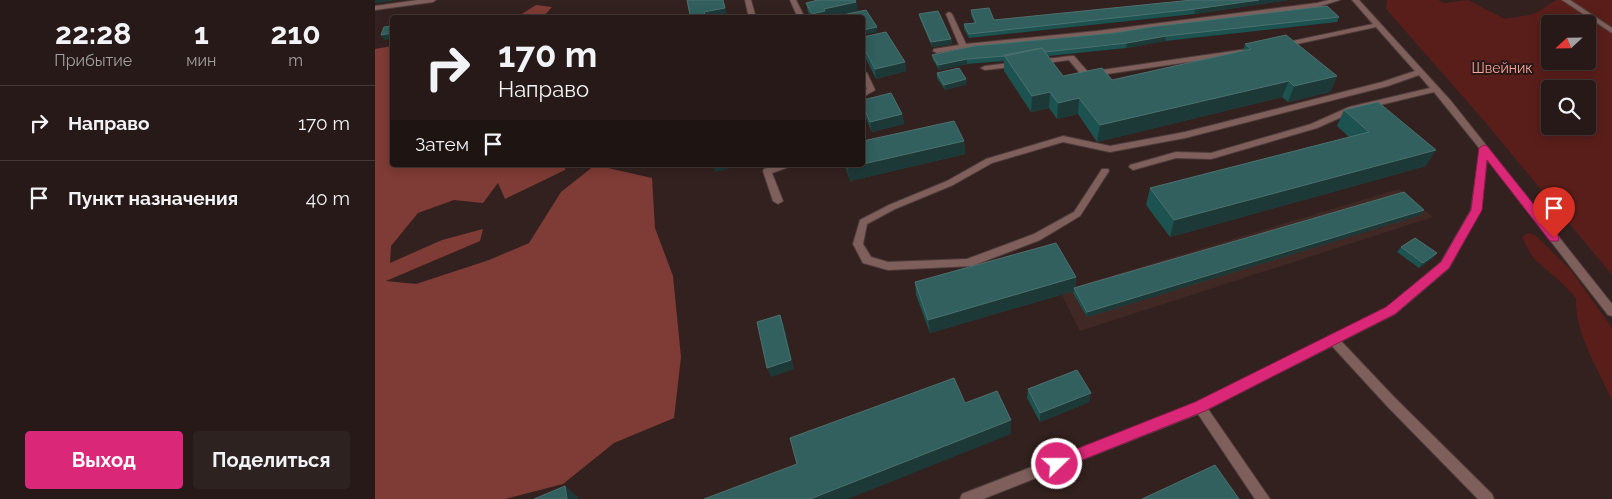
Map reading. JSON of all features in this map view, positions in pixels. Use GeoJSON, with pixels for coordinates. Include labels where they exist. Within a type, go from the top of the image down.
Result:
{"type":"FeatureCollection","features":[{"type":"Feature","properties":{"kind":"lane"},"geometry":{"type":"LineString","coordinates":[[375,8],[433,0]]}},
{"type":"Feature","properties":{"kind":"lane"},"geometry":{"type":"LineString","coordinates":[[748,0],[752,15]]}},
{"type":"Feature","properties":{"kind":"lane"},"geometry":{"type":"LineString","coordinates":[[793,0],[800,15]]}},
{"type":"Feature","properties":{"kind":"lane"},"geometry":{"type":"LineString","coordinates":[[937,51],[963,46],[1097,33],[1317,5],[1337,0]]}},
{"type":"Feature","properties":{"kind":"lane"},"geometry":{"type":"LineString","coordinates":[[1355,0],[1436,89],[1612,312]]}},
{"type":"Feature","properties":{"kind":"lane"},"geometry":{"type":"LineString","coordinates":[[1565,0],[1612,31]]}},
{"type":"Feature","properties":{"kind":"lane"},"geometry":{"type":"LineString","coordinates":[[949,14],[963,46]]}},
{"type":"Feature","properties":{"kind":"lane"},"geometry":{"type":"LineString","coordinates":[[1277,46],[1377,25]]}},
{"type":"Feature","properties":{"kind":"lane"},"geometry":{"type":"LineString","coordinates":[[1033,62],[1071,58],[1086,75],[1258,49]]}},
{"type":"Feature","properties":{"kind":"lane"},"geometry":{"type":"LineString","coordinates":[[985,68],[1023,64]]}},
{"type":"Feature","properties":{"kind":"lane"},"geometry":{"type":"LineString","coordinates":[[1105,171],[1077,214],[1037,237],[968,263],[888,266],[867,260],[859,244],[863,222],[892,207],[950,182],[989,160],[1063,139],[1110,149],[1185,135],[1385,84],[1420,72]]}},
{"type":"Feature","properties":{"kind":"lane"},"geometry":{"type":"LineString","coordinates":[[865,77],[871,90],[865,94]]}},
{"type":"Feature","properties":{"kind":"lane"},"geometry":{"type":"LineString","coordinates":[[1133,167],[1176,155],[1211,156],[1313,126],[1352,109],[1436,89]]}},
{"type":"Feature","properties":{"kind":"lane"},"geometry":{"type":"LineString","coordinates":[[967,499],[1200,407],[1391,311],[1445,265],[1476,210],[1484,148]]}},
{"type":"Feature","properties":{"kind":"lane"},"geometry":{"type":"LineString","coordinates":[[778,202],[767,171],[780,167]]}},
{"type":"Feature","properties":{"kind":"lane"},"geometry":{"type":"LineString","coordinates":[[1332,339],[1487,499]]}},
{"type":"Feature","properties":{"kind":"lane"},"geometry":{"type":"LineString","coordinates":[[1200,407],[1263,499]]}},
{"type":"Feature","properties":{"kind":"shaded area"},"geometry":{"type":"Polygon","coordinates":[[[536,5],[552,7],[545,15],[520,15],[536,5]]]}},
{"type":"Feature","properties":{"kind":"shaded area"},"geometry":{"type":"Polygon","coordinates":[[[390,46],[390,167],[565,167],[565,170],[505,199],[498,183],[483,203],[454,200],[418,213],[391,246],[390,263],[442,240],[483,229],[480,241],[386,281],[416,284],[489,260],[529,243],[561,192],[592,167],[604,167],[652,178],[655,228],[673,276],[681,357],[674,418],[614,443],[563,484],[505,499],[375,499],[375,49],[390,46]]]}},
{"type":"Feature","properties":{"kind":"shaded area"},"geometry":{"type":"Polygon","coordinates":[[[1399,189],[1433,217],[1080,331],[1060,291],[1399,189]]]}},
{"type":"Feature","properties":{"kind":"green space","name":"Швейник"},"geometry":{"type":"Polygon","coordinates":[[[1387,0],[1438,0],[1444,3],[1468,0],[1505,19],[1534,14],[1556,0],[1612,0],[1612,275],[1480,116],[1386,9],[1387,0]]]}},
{"type":"Feature","properties":{"kind":"green space"},"geometry":{"type":"Polygon","coordinates":[[[1527,233],[1535,235],[1570,269],[1612,328],[1612,401],[1583,338],[1579,325],[1576,298],[1533,258],[1522,238],[1527,233]]]}},
{"type":"Feature","properties":{"kind":"building"},"geometry":{"type":"Polygon","coordinates":[[[687,0],[723,0],[725,8],[704,12],[705,15],[690,15],[687,0]]]}},
{"type":"Feature","properties":{"kind":"building"},"geometry":{"type":"Polygon","coordinates":[[[818,0],[855,0],[856,2],[824,9],[825,11],[812,14],[806,3],[818,0]]]}},
{"type":"Feature","properties":{"kind":"building"},"geometry":{"type":"Polygon","coordinates":[[[1192,0],[1259,0],[969,34],[964,24],[976,23],[971,10],[989,8],[994,20],[1192,0]]]}},
{"type":"Feature","properties":{"kind":"building"},"geometry":{"type":"Polygon","coordinates":[[[1327,6],[1339,17],[1166,36],[1127,43],[1045,52],[1042,48],[1005,56],[967,59],[938,65],[932,55],[974,46],[1114,33],[1327,6]]]}},
{"type":"Feature","properties":{"kind":"building"},"geometry":{"type":"Polygon","coordinates":[[[866,10],[877,27],[865,30],[865,15],[847,14],[866,10]]]}},
{"type":"Feature","properties":{"kind":"building"},"geometry":{"type":"Polygon","coordinates":[[[938,11],[951,39],[931,42],[919,14],[938,11]]]}},
{"type":"Feature","properties":{"kind":"building"},"geometry":{"type":"Polygon","coordinates":[[[390,26],[390,34],[381,35],[384,27],[390,26]]]}},
{"type":"Feature","properties":{"kind":"building"},"geometry":{"type":"Polygon","coordinates":[[[886,32],[905,62],[875,69],[865,50],[865,37],[886,32]]]}},
{"type":"Feature","properties":{"kind":"building"},"geometry":{"type":"Polygon","coordinates":[[[1286,35],[1337,76],[1294,86],[1289,81],[1100,125],[1079,98],[1058,103],[1050,92],[1032,96],[1004,55],[1042,48],[1063,76],[1102,68],[1112,80],[1251,49],[1245,44],[1286,35]]]}},
{"type":"Feature","properties":{"kind":"building"},"geometry":{"type":"Polygon","coordinates":[[[959,68],[966,79],[944,85],[937,73],[959,68]]]}},
{"type":"Feature","properties":{"kind":"building"},"geometry":{"type":"Polygon","coordinates":[[[891,93],[902,114],[870,122],[865,110],[865,100],[891,93]]]}},
{"type":"Feature","properties":{"kind":"building"},"geometry":{"type":"Polygon","coordinates":[[[1378,102],[1436,150],[1174,220],[1150,188],[1369,132],[1344,110],[1378,102]]]}},
{"type":"Feature","properties":{"kind":"building"},"geometry":{"type":"Polygon","coordinates":[[[954,121],[964,141],[865,164],[865,141],[954,121]]]}},
{"type":"Feature","properties":{"kind":"building"},"geometry":{"type":"Polygon","coordinates":[[[1404,192],[1424,210],[1087,312],[1074,288],[1404,192]]]}},
{"type":"Feature","properties":{"kind":"building"},"geometry":{"type":"Polygon","coordinates":[[[1415,238],[1437,253],[1423,263],[1401,247],[1415,238]]]}},
{"type":"Feature","properties":{"kind":"building"},"geometry":{"type":"Polygon","coordinates":[[[1056,243],[1076,277],[928,320],[915,282],[1056,243]]]}},
{"type":"Feature","properties":{"kind":"building"},"geometry":{"type":"Polygon","coordinates":[[[780,315],[791,360],[767,368],[757,322],[780,315]]]}},
{"type":"Feature","properties":{"kind":"building"},"geometry":{"type":"Polygon","coordinates":[[[1077,370],[1091,393],[1040,413],[1028,389],[1077,370]]]}},
{"type":"Feature","properties":{"kind":"building"},"geometry":{"type":"Polygon","coordinates":[[[954,378],[965,403],[997,391],[1011,420],[810,499],[704,499],[797,464],[790,438],[954,378]]]}},
{"type":"Feature","properties":{"kind":"building"},"geometry":{"type":"Polygon","coordinates":[[[1215,465],[1239,499],[1142,499],[1215,465]]]}},
{"type":"Feature","properties":{"kind":"building"},"geometry":{"type":"Polygon","coordinates":[[[565,486],[567,499],[534,499],[565,486]]]}},
{"type":"Feature","properties":{"kind":"route"},"geometry":{"type":"LineString","coordinates":[[1057,464],[1200,407],[1391,311],[1445,265],[1476,210],[1484,148],[1554,238]]}}]}
